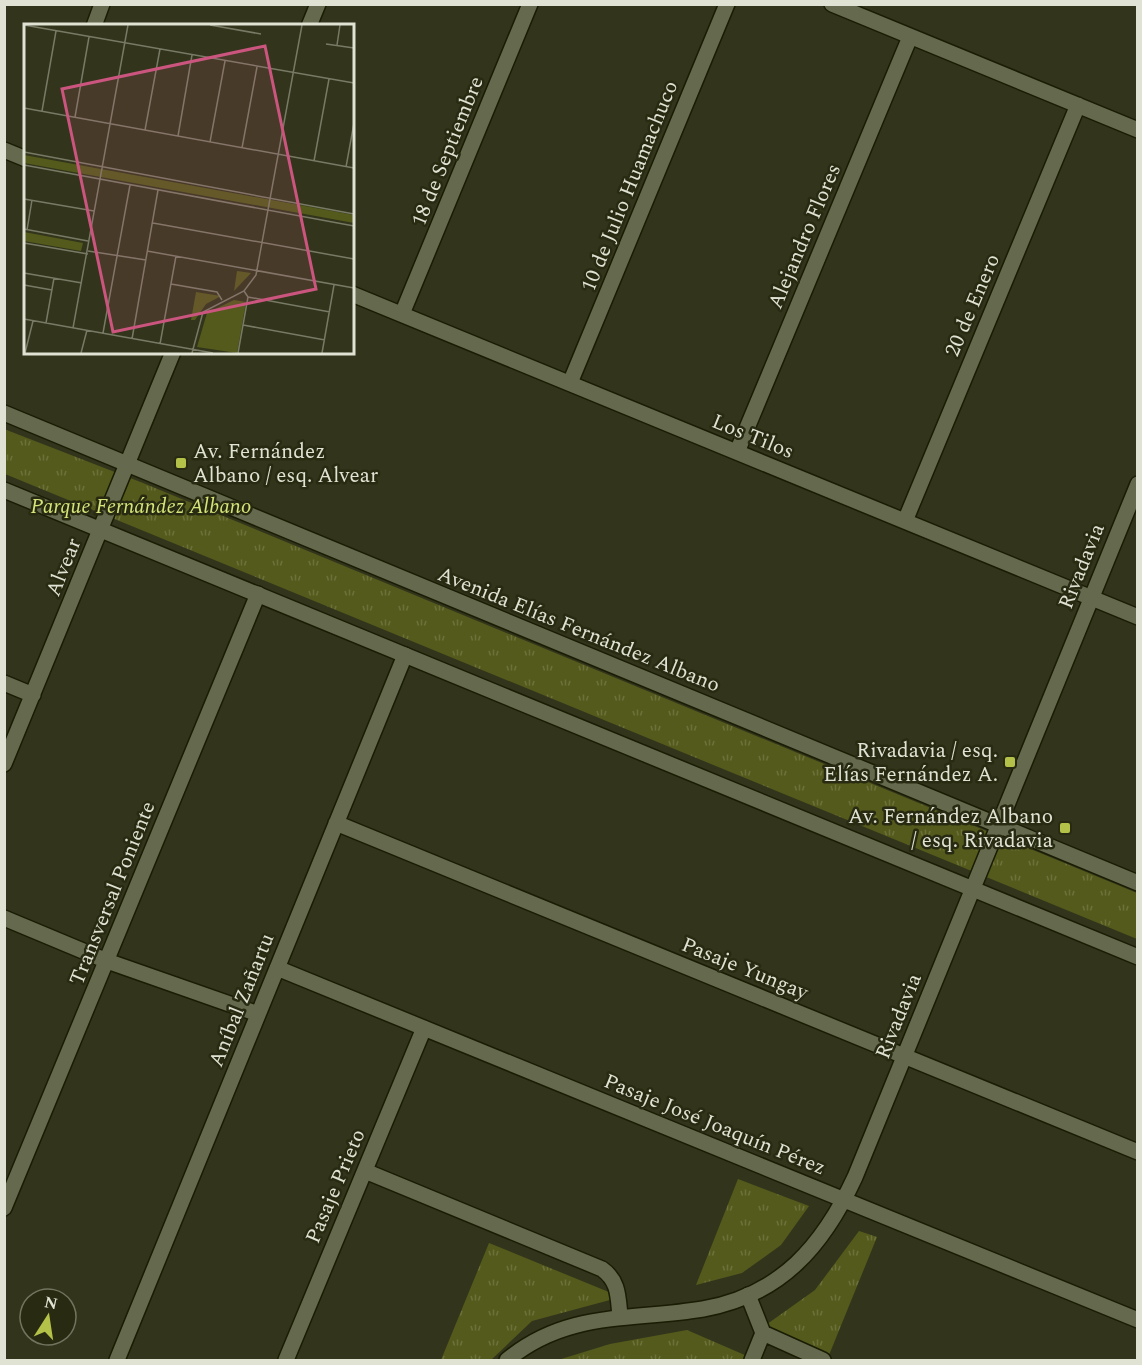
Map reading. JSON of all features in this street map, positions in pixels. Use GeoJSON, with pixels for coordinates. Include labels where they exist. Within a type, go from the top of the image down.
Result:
{"type":"FeatureCollection","features":[{"type":"Feature","properties":{"kind":"street"},"geometry":{"type":"LineString","coordinates":[[95,24],[102,4]]}},
{"type":"Feature","properties":{"kind":"street"},"geometry":{"type":"LineString","coordinates":[[310,24],[318,4]]}},
{"type":"Feature","properties":{"kind":"street","name":"18 de Septiembre"},"geometry":{"type":"LineString","coordinates":[[402,314],[530,4]]}},
{"type":"Feature","properties":{"kind":"street","name":"10 de Julio Huamachuco"},"geometry":{"type":"LineString","coordinates":[[570,383],[727,4]]}},
{"type":"Feature","properties":{"kind":"street"},"geometry":{"type":"LineString","coordinates":[[832,4],[1137,130]]}},
{"type":"Feature","properties":{"kind":"street","name":"Alejandro Flores"},"geometry":{"type":"LineString","coordinates":[[737,452],[910,37]]}},
{"type":"Feature","properties":{"kind":"street","name":"20 de Enero"},"geometry":{"type":"LineString","coordinates":[[905,521],[1078,105]]}},
{"type":"Feature","properties":{"kind":"street"},"geometry":{"type":"LineString","coordinates":[[4,150],[24,158]]}},
{"type":"Feature","properties":{"kind":"street","name":"Los Tilos"},"geometry":{"type":"LineString","coordinates":[[354,295],[1137,617]]}},
{"type":"Feature","properties":{"kind":"street","name":"Alvear"},"geometry":{"type":"LineString","coordinates":[[4,764],[172,354]]}},
{"type":"Feature","properties":{"kind":"street","name":"Avenida Elías Fernández Albano"},"geometry":{"type":"LineString","coordinates":[[4,413],[1137,883]]}},
{"type":"Feature","properties":{"kind":"street","name":"Rivadavia"},"geometry":{"type":"LineString","coordinates":[[507,1360],[542,1337],[565,1327],[620,1316],[702,1309],[748,1295],[782,1276],[797,1264],[832,1224],[904,1056],[1137,484]]}},
{"type":"Feature","properties":{"kind":"street"},"geometry":{"type":"LineString","coordinates":[[4,490],[1137,957]]}},
{"type":"Feature","properties":{"kind":"street","name":"Transversal Poniente"},"geometry":{"type":"LineString","coordinates":[[4,1208],[258,594]]}},
{"type":"Feature","properties":{"kind":"street","name":"Aníbal Zañartu"},"geometry":{"type":"LineString","coordinates":[[117,1360],[405,655]]}},
{"type":"Feature","properties":{"kind":"street"},"geometry":{"type":"LineString","coordinates":[[4,683],[33,695]]}},
{"type":"Feature","properties":{"kind":"street","name":"Pasaje Yungay"},"geometry":{"type":"LineString","coordinates":[[336,823],[1137,1152]]}},
{"type":"Feature","properties":{"kind":"street"},"geometry":{"type":"LineString","coordinates":[[4,918],[107,961],[258,1014]]}},
{"type":"Feature","properties":{"kind":"street","name":"Pasaje José Joaquín Pérez"},"geometry":{"type":"LineString","coordinates":[[277,968],[1137,1320]]}},
{"type":"Feature","properties":{"kind":"street","name":"Pasaje Prieto"},"geometry":{"type":"LineString","coordinates":[[286,1360],[424,1028]]}},
{"type":"Feature","properties":{"kind":"street"},"geometry":{"type":"LineString","coordinates":[[365,1171],[602,1269],[614,1279],[617,1286],[620,1316]]}},
{"type":"Feature","properties":{"kind":"street"},"geometry":{"type":"LineString","coordinates":[[748,1295],[763,1333],[752,1360]]}},
{"type":"Feature","properties":{"kind":"street"},"geometry":{"type":"LineString","coordinates":[[763,1333],[823,1360]]}},
{"type":"Feature","properties":{"kind":"green space","name":"Parque Fernández Albano"},"geometry":{"type":"Polygon","coordinates":[[[4,429],[143,483],[1137,893],[1137,939],[5,474],[4,429]]]}},
{"type":"Feature","properties":{"kind":"green space"},"geometry":{"type":"Polygon","coordinates":[[[738,1179],[809,1206],[781,1245],[742,1273],[696,1285],[738,1179]]]}},
{"type":"Feature","properties":{"kind":"green space"},"geometry":{"type":"Polygon","coordinates":[[[859,1231],[877,1237],[829,1355],[763,1327],[815,1290],[859,1231]]]}},
{"type":"Feature","properties":{"kind":"green space"},"geometry":{"type":"Polygon","coordinates":[[[489,1243],[621,1297],[532,1321],[491,1360],[441,1360],[489,1243]]]}},
{"type":"Feature","properties":{"kind":"green space"},"geometry":{"type":"Polygon","coordinates":[[[687,1330],[747,1356],[745,1360],[558,1360],[610,1344],[687,1330]]]}},
{"type":"Feature","properties":{"kind":"place","name":"Av. Fernández Albano / esq. Alvear"},"geometry":{"type":"Point","coordinates":[181,463]}},
{"type":"Feature","properties":{"kind":"place","name":"Rivadavia / esq. Elías Fernández A."},"geometry":{"type":"Point","coordinates":[1010,762]}},
{"type":"Feature","properties":{"kind":"place","name":"Av. Fernández Albano / esq. Rivadavia"},"geometry":{"type":"Point","coordinates":[1065,828]}}]}
